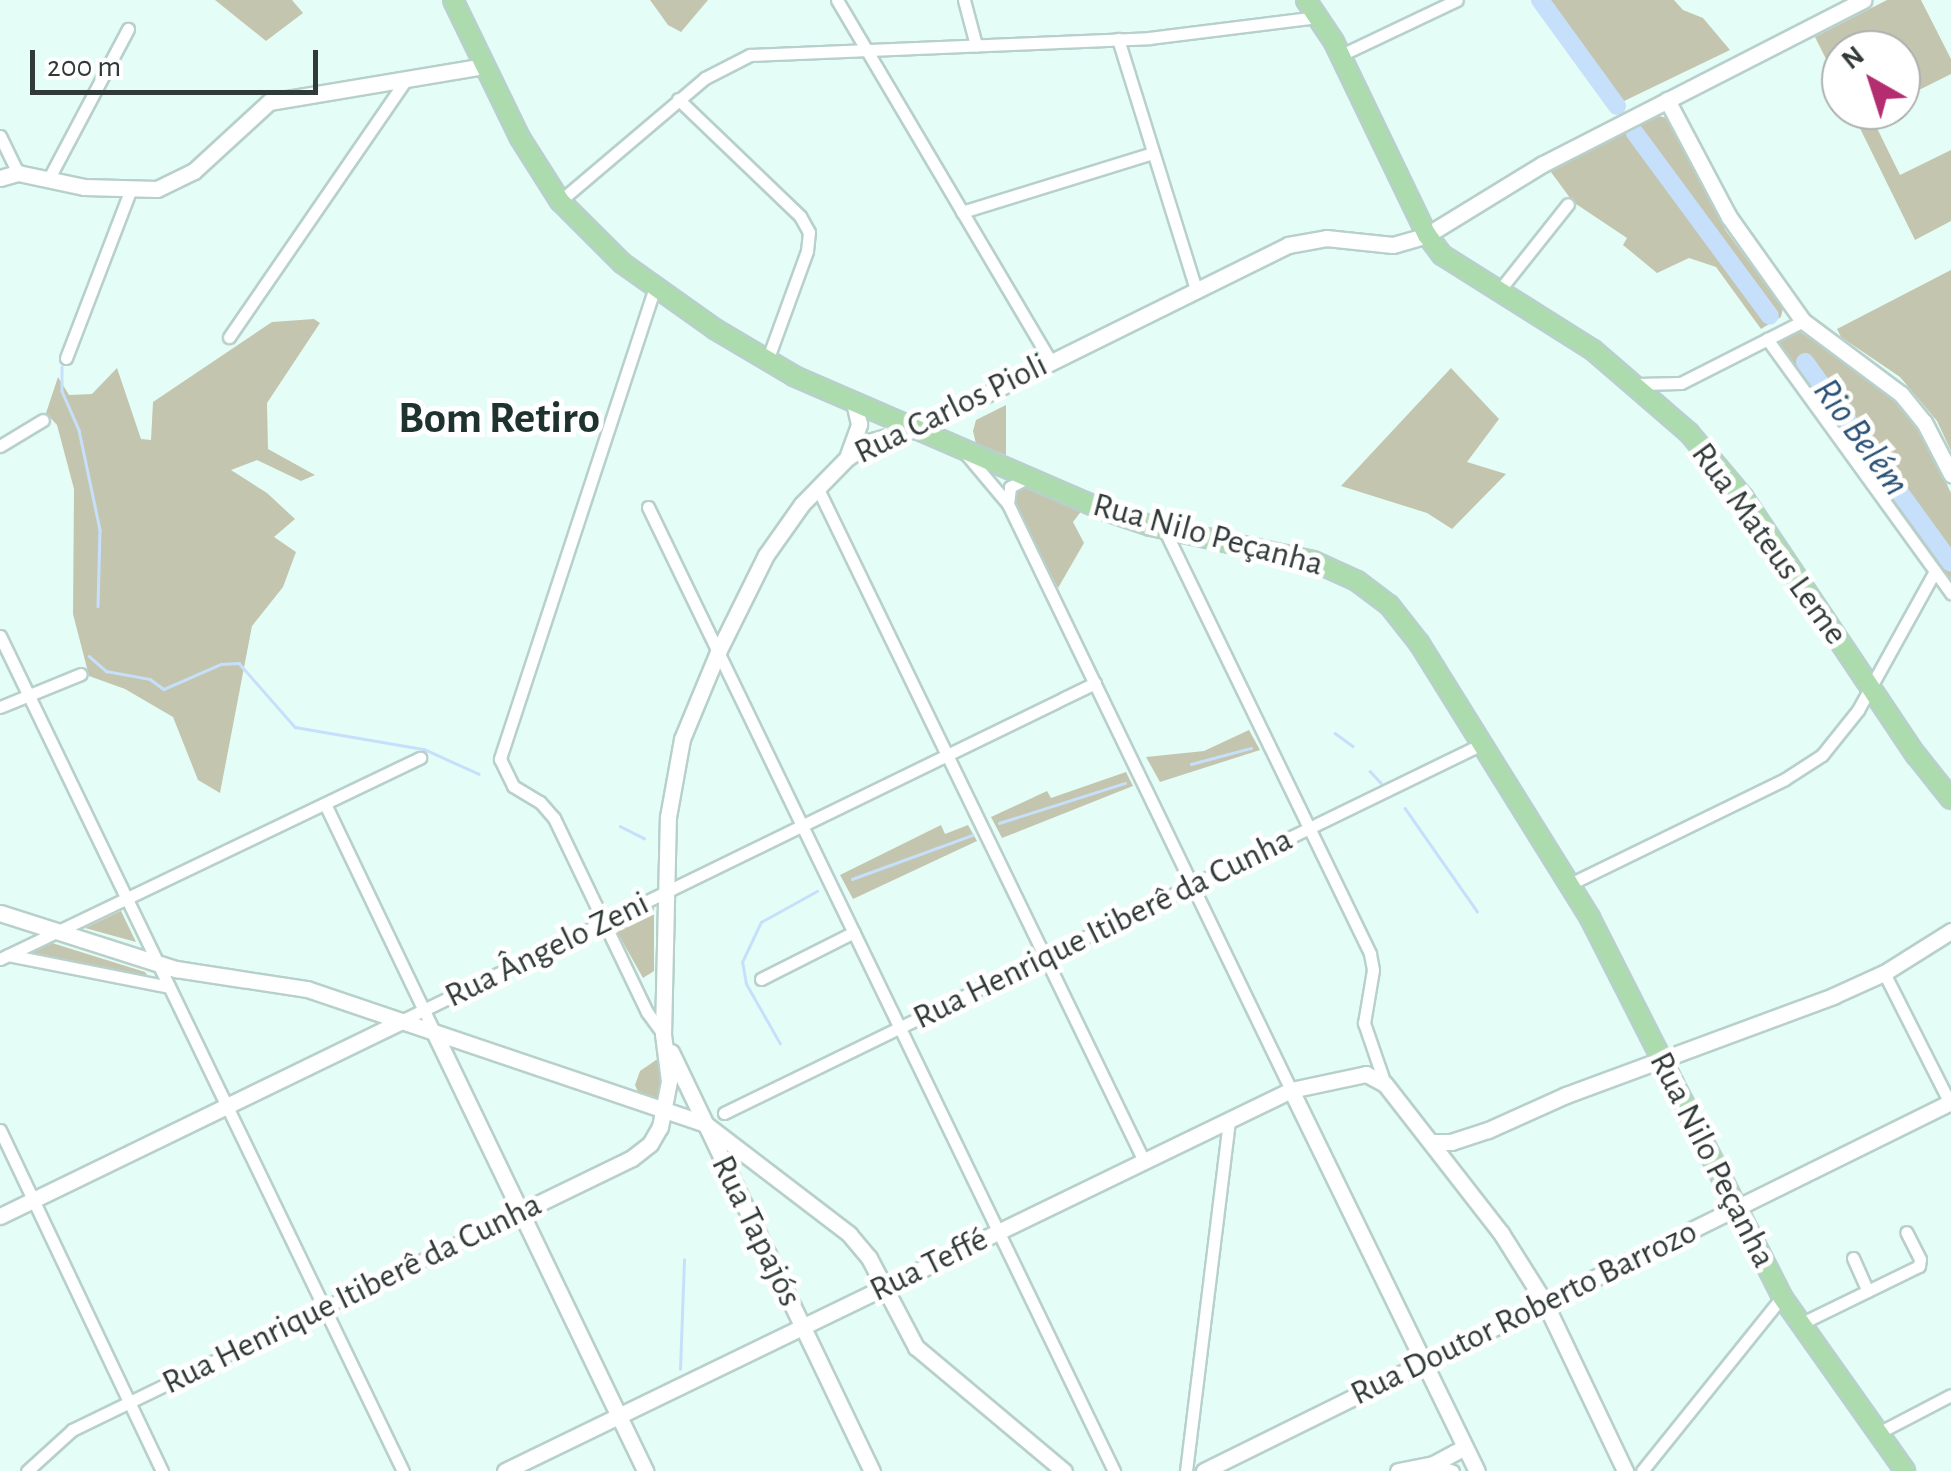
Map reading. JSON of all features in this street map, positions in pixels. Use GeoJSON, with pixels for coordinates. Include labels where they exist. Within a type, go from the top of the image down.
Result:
{"type":"FeatureCollection","features":[{"type":"Feature","properties":{"kind":"main road","name":"Rua Nilo Peçanha"},"geometry":{"type":"LineString","coordinates":[[454,0],[525,147],[560,201],[608,252],[767,362],[1122,517],[1313,561],[1366,587],[1409,629],[1570,884],[1782,1297],[1905,1471]]}},
{"type":"Feature","properties":{"kind":"main road","name":"Rua Mateus Leme"},"geometry":{"type":"LineString","coordinates":[[1306,0],[1341,55],[1427,236],[1451,263],[1580,342],[1666,410],[1743,497],[1951,799]]}},
{"type":"Feature","properties":{"kind":"main road"},"geometry":{"type":"LineString","coordinates":[[1427,236],[1527,172],[1864,0]]}},
{"type":"Feature","properties":{"kind":"main road"},"geometry":{"type":"LineString","coordinates":[[0,178],[18,173],[130,191],[157,189],[184,179],[269,102],[485,66]]}},
{"type":"Feature","properties":{"kind":"main road"},"geometry":{"type":"LineString","coordinates":[[1667,100],[1729,217],[1803,321],[1900,394],[1924,422],[1951,474]]}},
{"type":"Feature","properties":{"kind":"main road","name":"Rua Carlos Pioli"},"geometry":{"type":"LineString","coordinates":[[666,1110],[669,1081],[663,1034],[672,782],[690,718],[718,652],[775,540],[816,488],[847,458],[887,434],[916,428],[1300,241],[1326,238],[1393,245],[1427,236]]}},
{"type":"Feature","properties":{"kind":"main road"},"geometry":{"type":"LineString","coordinates":[[847,458],[858,434],[854,402]]}},
{"type":"Feature","properties":{"kind":"main road"},"geometry":{"type":"LineString","coordinates":[[0,914],[158,964],[292,986],[704,1123],[850,1234],[885,1287],[916,1346],[1064,1471]]}},
{"type":"Feature","properties":{"kind":"main road"},"geometry":{"type":"LineString","coordinates":[[1446,1161],[1452,1150],[1488,1130],[1582,1088],[1663,1062],[1884,972],[1951,931]]}},
{"type":"Feature","properties":{"kind":"main road","name":"Rua Ângelo Zeni"},"geometry":{"type":"LineString","coordinates":[[0,1216],[401,1021]]}},
{"type":"Feature","properties":{"kind":"main road"},"geometry":{"type":"LineString","coordinates":[[435,1034],[645,1471]]}},
{"type":"Feature","properties":{"kind":"main road","name":"Rua Tapajós"},"geometry":{"type":"LineString","coordinates":[[663,1034],[872,1471]]}},
{"type":"Feature","properties":{"kind":"main road"},"geometry":{"type":"LineString","coordinates":[[454,1072],[470,1046]]}},
{"type":"Feature","properties":{"kind":"main road"},"geometry":{"type":"LineString","coordinates":[[1359,1075],[1376,1077],[1385,1084],[1487,1212],[1545,1302],[1625,1471]]}},
{"type":"Feature","properties":{"kind":"main road","name":"Rua Teffé"},"geometry":{"type":"LineString","coordinates":[[505,1471],[1291,1090],[1359,1075]]}},
{"type":"Feature","properties":{"kind":"main road"},"geometry":{"type":"LineString","coordinates":[[1291,1090],[1477,1471]]}},
{"type":"Feature","properties":{"kind":"main road","name":"Rua Doutor Roberto Barrozo"},"geometry":{"type":"LineString","coordinates":[[1204,1471],[1951,1103]]}},
{"type":"Feature","properties":{"kind":"main road","name":"Rua Henrique Itiberê da Cunha"},"geometry":{"type":"LineString","coordinates":[[521,1212],[632,1158],[656,1137],[666,1110]]}},
{"type":"Feature","properties":{"kind":"main road"},"geometry":{"type":"LineString","coordinates":[[1432,1142],[1451,1142],[1488,1130]]}},
{"type":"Feature","properties":{"kind":"main road"},"geometry":{"type":"LineString","coordinates":[[734,1184],[740,1172],[759,1165]]}},
{"type":"Feature","properties":{"kind":"main road"},"geometry":{"type":"LineString","coordinates":[[1398,1471],[1433,1464],[1466,1447]]}},
{"type":"Feature","properties":{"kind":"street"},"geometry":{"type":"LineString","coordinates":[[837,0],[1050,362]]}},
{"type":"Feature","properties":{"kind":"street"},"geometry":{"type":"LineString","coordinates":[[964,0],[976,45]]}},
{"type":"Feature","properties":{"kind":"street"},"geometry":{"type":"LineString","coordinates":[[1341,55],[1457,0]]}},
{"type":"Feature","properties":{"kind":"street"},"geometry":{"type":"LineString","coordinates":[[560,201],[719,68],[750,55],[1118,40],[1318,17]]}},
{"type":"Feature","properties":{"kind":"street"},"geometry":{"type":"LineString","coordinates":[[48,180],[128,29]]}},
{"type":"Feature","properties":{"kind":"street"},"geometry":{"type":"LineString","coordinates":[[1118,40],[1196,289]]}},
{"type":"Feature","properties":{"kind":"street"},"geometry":{"type":"LineString","coordinates":[[229,337],[406,78]]}},
{"type":"Feature","properties":{"kind":"street"},"geometry":{"type":"LineString","coordinates":[[678,100],[800,216],[809,232],[807,252],[767,362]]}},
{"type":"Feature","properties":{"kind":"street"},"geometry":{"type":"LineString","coordinates":[[0,136],[18,173]]}},
{"type":"Feature","properties":{"kind":"street"},"geometry":{"type":"LineString","coordinates":[[962,212],[1153,153]]}},
{"type":"Feature","properties":{"kind":"street"},"geometry":{"type":"LineString","coordinates":[[66,358],[130,191]]}},
{"type":"Feature","properties":{"kind":"street"},"geometry":{"type":"LineString","coordinates":[[1498,292],[1568,204]]}},
{"type":"Feature","properties":{"kind":"street","name":"Rua Tapajós"},"geometry":{"type":"LineString","coordinates":[[655,288],[502,742],[504,772],[554,818],[638,993],[663,1034]]}},
{"type":"Feature","properties":{"kind":"street"},"geometry":{"type":"LineString","coordinates":[[1637,384],[1681,383],[1803,321]]}},
{"type":"Feature","properties":{"kind":"street"},"geometry":{"type":"LineString","coordinates":[[1767,340],[1951,593]]}},
{"type":"Feature","properties":{"kind":"street"},"geometry":{"type":"LineString","coordinates":[[1666,410],[1681,383]]}},
{"type":"Feature","properties":{"kind":"street"},"geometry":{"type":"LineString","coordinates":[[0,446],[43,420]]}},
{"type":"Feature","properties":{"kind":"street"},"geometry":{"type":"LineString","coordinates":[[964,450],[1008,504],[1291,1090]]}},
{"type":"Feature","properties":{"kind":"street"},"geometry":{"type":"LineString","coordinates":[[1008,504],[1010,487],[1027,478]]}},
{"type":"Feature","properties":{"kind":"street"},"geometry":{"type":"LineString","coordinates":[[816,488],[1144,1161]]}},
{"type":"Feature","properties":{"kind":"street"},"geometry":{"type":"LineString","coordinates":[[648,507],[1114,1471]]}},
{"type":"Feature","properties":{"kind":"street"},"geometry":{"type":"LineString","coordinates":[[1164,529],[1373,962],[1363,1016],[1369,1047],[1385,1084]]}},
{"type":"Feature","properties":{"kind":"street"},"geometry":{"type":"LineString","coordinates":[[1570,884],[1799,772],[1840,736],[1935,571]]}},
{"type":"Feature","properties":{"kind":"street"},"geometry":{"type":"LineString","coordinates":[[0,636],[402,1471]]}},
{"type":"Feature","properties":{"kind":"street"},"geometry":{"type":"LineString","coordinates":[[0,707],[81,674]]}},
{"type":"Feature","properties":{"kind":"street","name":"Rua Ângelo Zeni"},"geometry":{"type":"LineString","coordinates":[[401,1021],[1094,683]]}},
{"type":"Feature","properties":{"kind":"street","name":"Rua Henrique Itiberê da Cunha"},"geometry":{"type":"LineString","coordinates":[[724,1113],[1482,744]]}},
{"type":"Feature","properties":{"kind":"street"},"geometry":{"type":"LineString","coordinates":[[4,957],[420,758]]}},
{"type":"Feature","properties":{"kind":"street"},"geometry":{"type":"LineString","coordinates":[[325,804],[435,1034]]}},
{"type":"Feature","properties":{"kind":"street"},"geometry":{"type":"LineString","coordinates":[[761,978],[854,932]]}},
{"type":"Feature","properties":{"kind":"street"},"geometry":{"type":"LineString","coordinates":[[4,957],[169,987]]}},
{"type":"Feature","properties":{"kind":"street"},"geometry":{"type":"LineString","coordinates":[[1884,972],[1951,1103]]}},
{"type":"Feature","properties":{"kind":"street"},"geometry":{"type":"LineString","coordinates":[[638,993],[665,978]]}},
{"type":"Feature","properties":{"kind":"street"},"geometry":{"type":"LineString","coordinates":[[1359,1075],[1369,1047]]}},
{"type":"Feature","properties":{"kind":"street"},"geometry":{"type":"LineString","coordinates":[[1186,1471],[1229,1120]]}},
{"type":"Feature","properties":{"kind":"street"},"geometry":{"type":"LineString","coordinates":[[0,1130],[162,1471]]}},
{"type":"Feature","properties":{"kind":"street","name":"Rua Henrique Itiberê da Cunha"},"geometry":{"type":"LineString","coordinates":[[27,1471],[66,1434],[521,1212]]}},
{"type":"Feature","properties":{"kind":"street"},"geometry":{"type":"LineString","coordinates":[[1800,1324],[1919,1266],[1920,1259],[1906,1232]]}},
{"type":"Feature","properties":{"kind":"street"},"geometry":{"type":"LineString","coordinates":[[1852,1258],[1868,1291]]}},
{"type":"Feature","properties":{"kind":"street"},"geometry":{"type":"LineString","coordinates":[[1642,1471],[1782,1297]]}},
{"type":"Feature","properties":{"kind":"street"},"geometry":{"type":"LineString","coordinates":[[1878,1433],[1951,1394]]}},
{"type":"Feature","properties":{"kind":"street"},"geometry":{"type":"LineString","coordinates":[[1433,1464],[1452,1471]]}},
{"type":"Feature","properties":{"kind":"green space"},"geometry":{"type":"Polygon","coordinates":[[[215,0],[292,0],[303,13],[266,41],[215,0]]]}},
{"type":"Feature","properties":{"kind":"green space"},"geometry":{"type":"Polygon","coordinates":[[[650,0],[708,0],[681,32],[668,25],[650,0]]]}},
{"type":"Feature","properties":{"kind":"green space"},"geometry":{"type":"Polygon","coordinates":[[[1544,0],[1674,0],[1683,10],[1703,18],[1730,50],[1620,103],[1544,0]]]}},
{"type":"Feature","properties":{"kind":"green space"},"geometry":{"type":"Polygon","coordinates":[[[1887,0],[1921,0],[1951,59],[1951,74],[1921,89],[1921,30],[1829,30],[1887,0]]]}},
{"type":"Feature","properties":{"kind":"green space"},"geometry":{"type":"Polygon","coordinates":[[[1655,115],[1667,118],[1726,231],[1783,308],[1781,317],[1761,329],[1716,267],[1689,258],[1657,273],[1623,245],[1627,238],[1573,202],[1548,168],[1655,115]]]}},
{"type":"Feature","properties":{"kind":"green space"},"geometry":{"type":"Polygon","coordinates":[[[1861,130],[1878,130],[1900,175],[1951,150],[1951,221],[1915,240],[1861,130]]]}},
{"type":"Feature","properties":{"kind":"green space"},"geometry":{"type":"Polygon","coordinates":[[[1951,270],[1951,451],[1937,421],[1900,377],[1841,337],[1837,329],[1951,270]]]}},
{"type":"Feature","properties":{"kind":"green space"},"geometry":{"type":"Polygon","coordinates":[[[314,319],[320,323],[267,403],[268,449],[315,475],[301,481],[257,460],[231,470],[267,493],[295,519],[274,537],[296,552],[283,587],[252,626],[220,793],[198,780],[173,717],[125,689],[89,676],[73,614],[74,489],[57,425],[46,413],[58,377],[69,395],[92,394],[117,368],[141,439],[151,440],[153,402],[272,322],[314,319]]]}},
{"type":"Feature","properties":{"kind":"green space"},"geometry":{"type":"Polygon","coordinates":[[[1799,331],[1891,395],[1922,432],[1951,493],[1951,587],[1775,344],[1799,331]]]}},
{"type":"Feature","properties":{"kind":"green space"},"geometry":{"type":"Polygon","coordinates":[[[1451,368],[1499,419],[1467,462],[1506,474],[1452,529],[1427,513],[1341,486],[1451,368]]]}},
{"type":"Feature","properties":{"kind":"green space"},"geometry":{"type":"Polygon","coordinates":[[[1006,405],[1006,455],[976,444],[973,431],[976,420],[1006,405]]]}},
{"type":"Feature","properties":{"kind":"green space"},"geometry":{"type":"Polygon","coordinates":[[[1023,486],[1082,510],[1073,522],[1084,543],[1058,588],[1013,502],[1015,489],[1023,486]]]}},
{"type":"Feature","properties":{"kind":"green space"},"geometry":{"type":"Polygon","coordinates":[[[1249,730],[1260,750],[1160,782],[1146,757],[1204,751],[1249,730]]]}},
{"type":"Feature","properties":{"kind":"green space"},"geometry":{"type":"Polygon","coordinates":[[[1126,772],[1133,786],[1002,838],[991,817],[1047,791],[1051,798],[1126,772]]]}},
{"type":"Feature","properties":{"kind":"green space"},"geometry":{"type":"Polygon","coordinates":[[[941,825],[945,834],[968,825],[977,841],[853,899],[840,875],[941,825]]]}},
{"type":"Feature","properties":{"kind":"green space"},"geometry":{"type":"Polygon","coordinates":[[[654,903],[654,971],[643,978],[612,923],[654,903]]]}},
{"type":"Feature","properties":{"kind":"green space"},"geometry":{"type":"Polygon","coordinates":[[[121,911],[136,942],[85,928],[121,911]]]}},
{"type":"Feature","properties":{"kind":"green space"},"geometry":{"type":"Polygon","coordinates":[[[49,942],[145,972],[151,980],[23,954],[49,942]]]}},
{"type":"Feature","properties":{"kind":"green space"},"geometry":{"type":"Polygon","coordinates":[[[659,1058],[663,1102],[639,1094],[635,1085],[640,1071],[659,1058]]]}},
{"type":"Feature","properties":{"kind":"waterway","name":"Rio Belém"},"geometry":{"type":"LineString","coordinates":[[1540,0],[1617,106]]}},
{"type":"Feature","properties":{"kind":"waterway","name":"Rio Belém"},"geometry":{"type":"LineString","coordinates":[[1635,133],[1770,316]]}},
{"type":"Feature","properties":{"kind":"waterway","name":"Rio Belém"},"geometry":{"type":"LineString","coordinates":[[1805,362],[1951,563]]}},
{"type":"Feature","properties":{"kind":"waterway"},"geometry":{"type":"LineString","coordinates":[[62,367],[62,391],[79,430],[100,530],[98,606]]}},
{"type":"Feature","properties":{"kind":"waterway"},"geometry":{"type":"LineString","coordinates":[[89,656],[106,671],[150,679],[164,689],[221,664],[239,663],[295,727],[424,749],[479,774]]}},
{"type":"Feature","properties":{"kind":"waterway"},"geometry":{"type":"LineString","coordinates":[[1335,733],[1353,746]]}},
{"type":"Feature","properties":{"kind":"waterway"},"geometry":{"type":"LineString","coordinates":[[1191,764],[1251,748]]}},
{"type":"Feature","properties":{"kind":"waterway"},"geometry":{"type":"LineString","coordinates":[[1370,771],[1381,783]]}},
{"type":"Feature","properties":{"kind":"waterway"},"geometry":{"type":"LineString","coordinates":[[999,823],[1125,783]]}},
{"type":"Feature","properties":{"kind":"waterway"},"geometry":{"type":"LineString","coordinates":[[1405,808],[1477,911]]}},
{"type":"Feature","properties":{"kind":"waterway"},"geometry":{"type":"LineString","coordinates":[[620,826],[644,838]]}},
{"type":"Feature","properties":{"kind":"waterway"},"geometry":{"type":"LineString","coordinates":[[852,879],[972,835]]}},
{"type":"Feature","properties":{"kind":"waterway"},"geometry":{"type":"LineString","coordinates":[[780,1044],[746,984],[742,962],[761,922],[817,891]]}},
{"type":"Feature","properties":{"kind":"waterway"},"geometry":{"type":"LineString","coordinates":[[680,1369],[684,1260]]}},
{"type":"Feature","properties":{"kind":"district","name":"Bom Retiro"},"geometry":{"type":"Point","coordinates":[499,419]}}]}
